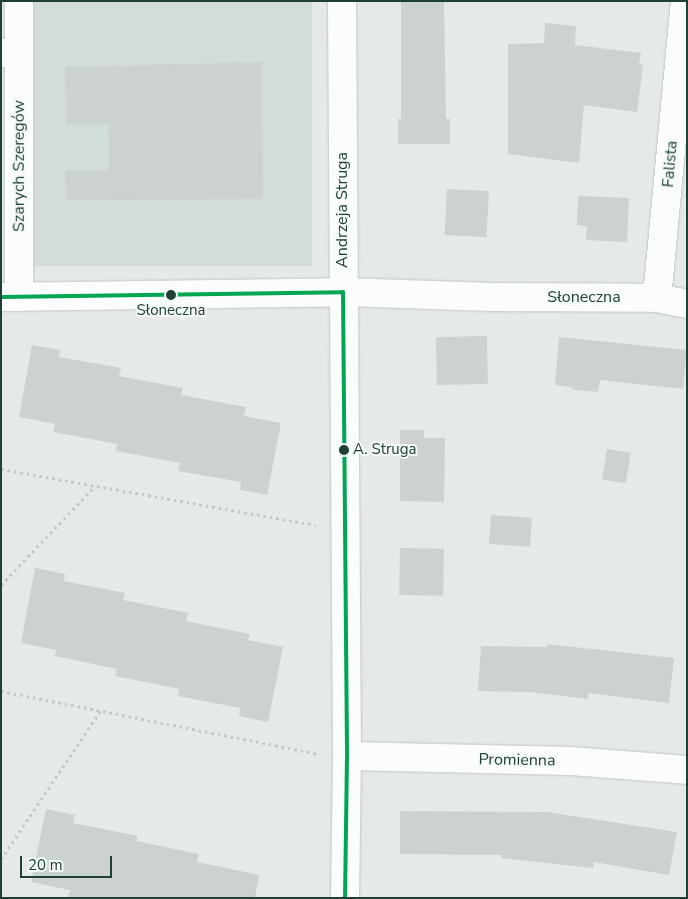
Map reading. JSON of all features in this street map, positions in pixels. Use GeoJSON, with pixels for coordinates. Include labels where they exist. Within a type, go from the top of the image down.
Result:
{"type":"FeatureCollection","features":[{"type":"Feature","properties":{"kind":"street","name":"Szarych Szeregów"},"geometry":{"type":"LineString","coordinates":[[10,297],[10,53],[19,1]]}},
{"type":"Feature","properties":{"kind":"street","name":"Andrzeja Struga"},"geometry":{"type":"LineString","coordinates":[[342,1],[343,292],[334,755],[345,898]]}},
{"type":"Feature","properties":{"kind":"street","name":"Falista"},"geometry":{"type":"LineString","coordinates":[[657,298],[685,1]]}},
{"type":"Feature","properties":{"kind":"street","name":"Słoneczna"},"geometry":{"type":"LineString","coordinates":[[10,297],[343,292],[657,298],[687,304]]}},
{"type":"Feature","properties":{"kind":"street","name":"Promienna"},"geometry":{"type":"LineString","coordinates":[[334,755],[571,761],[687,770]]}},
{"type":"Feature","properties":{"kind":"path"},"geometry":{"type":"LineString","coordinates":[[1,469],[318,526]]}},
{"type":"Feature","properties":{"kind":"path"},"geometry":{"type":"LineString","coordinates":[[1,585],[95,486]]}},
{"type":"Feature","properties":{"kind":"path"},"geometry":{"type":"LineString","coordinates":[[1,691],[334,755]]}},
{"type":"Feature","properties":{"kind":"path"},"geometry":{"type":"LineString","coordinates":[[1,859],[101,710]]}},
{"type":"Feature","properties":{"kind":"shaded area"},"geometry":{"type":"Polygon","coordinates":[[[26,1],[312,1],[312,266],[26,266],[26,1]]]}},
{"type":"Feature","properties":{"kind":"building"},"geometry":{"type":"Polygon","coordinates":[[[401,1],[444,1],[446,119],[450,119],[450,144],[398,144],[398,119],[401,119],[401,1]]]}},
{"type":"Feature","properties":{"kind":"building"},"geometry":{"type":"Polygon","coordinates":[[[545,23],[576,26],[575,45],[641,53],[639,64],[643,65],[637,112],[584,105],[579,163],[508,154],[508,44],[544,43],[545,23]]]}},
{"type":"Feature","properties":{"kind":"building"},"geometry":{"type":"Polygon","coordinates":[[[262,62],[263,199],[66,200],[65,171],[109,170],[108,124],[66,125],[65,67],[262,62]]]}},
{"type":"Feature","properties":{"kind":"building"},"geometry":{"type":"Polygon","coordinates":[[[447,189],[489,191],[487,237],[445,235],[447,189]]]}},
{"type":"Feature","properties":{"kind":"building"},"geometry":{"type":"Polygon","coordinates":[[[578,196],[629,198],[627,242],[586,240],[587,226],[577,225],[578,196]]]}},
{"type":"Feature","properties":{"kind":"building"},"geometry":{"type":"Polygon","coordinates":[[[487,336],[488,384],[437,385],[436,337],[487,336]]]}},
{"type":"Feature","properties":{"kind":"building"},"geometry":{"type":"Polygon","coordinates":[[[559,337],[687,350],[683,389],[600,380],[598,392],[574,390],[570,387],[555,385],[559,337]]]}},
{"type":"Feature","properties":{"kind":"building"},"geometry":{"type":"Polygon","coordinates":[[[32,345],[60,350],[59,357],[121,368],[119,376],[183,388],[181,395],[246,407],[244,416],[281,423],[267,495],[240,490],[241,482],[178,471],[180,463],[116,451],[117,444],[53,432],[55,424],[19,417],[32,345]]]}},
{"type":"Feature","properties":{"kind":"building"},"geometry":{"type":"Polygon","coordinates":[[[400,430],[424,430],[424,438],[445,438],[444,502],[400,501],[400,430]]]}},
{"type":"Feature","properties":{"kind":"building"},"geometry":{"type":"Polygon","coordinates":[[[607,449],[631,453],[626,483],[602,480],[607,449]]]}},
{"type":"Feature","properties":{"kind":"building"},"geometry":{"type":"Polygon","coordinates":[[[491,515],[532,518],[530,547],[489,544],[491,515]]]}},
{"type":"Feature","properties":{"kind":"building"},"geometry":{"type":"Polygon","coordinates":[[[400,548],[444,549],[443,596],[399,595],[400,548]]]}},
{"type":"Feature","properties":{"kind":"building"},"geometry":{"type":"Polygon","coordinates":[[[35,568],[65,574],[64,581],[125,593],[123,600],[188,613],[186,621],[250,634],[248,640],[283,647],[268,722],[239,716],[240,708],[178,696],[179,689],[115,676],[117,669],[55,656],[56,650],[21,643],[35,568]]]}},
{"type":"Feature","properties":{"kind":"building"},"geometry":{"type":"Polygon","coordinates":[[[547,644],[674,658],[669,703],[588,693],[588,699],[528,692],[478,691],[481,646],[547,647],[547,644]]]}},
{"type":"Feature","properties":{"kind":"building"},"geometry":{"type":"Polygon","coordinates":[[[46,809],[75,815],[73,823],[138,836],[136,841],[199,854],[197,862],[259,875],[255,898],[68,898],[70,890],[31,882],[46,809]]]}},
{"type":"Feature","properties":{"kind":"building"},"geometry":{"type":"Polygon","coordinates":[[[400,811],[547,812],[677,832],[669,875],[594,862],[593,868],[501,858],[501,855],[400,854],[400,811]]]}},
{"type":"Feature","properties":{"kind":"transit line"},"geometry":{"type":"LineString","coordinates":[[1,297],[343,292],[347,756],[345,898]]}},
{"type":"Feature","properties":{"kind":"place","name":"Słoneczna"},"geometry":{"type":"Point","coordinates":[171,295]}},
{"type":"Feature","properties":{"kind":"place","name":"A. Struga"},"geometry":{"type":"Point","coordinates":[344,450]}}]}
